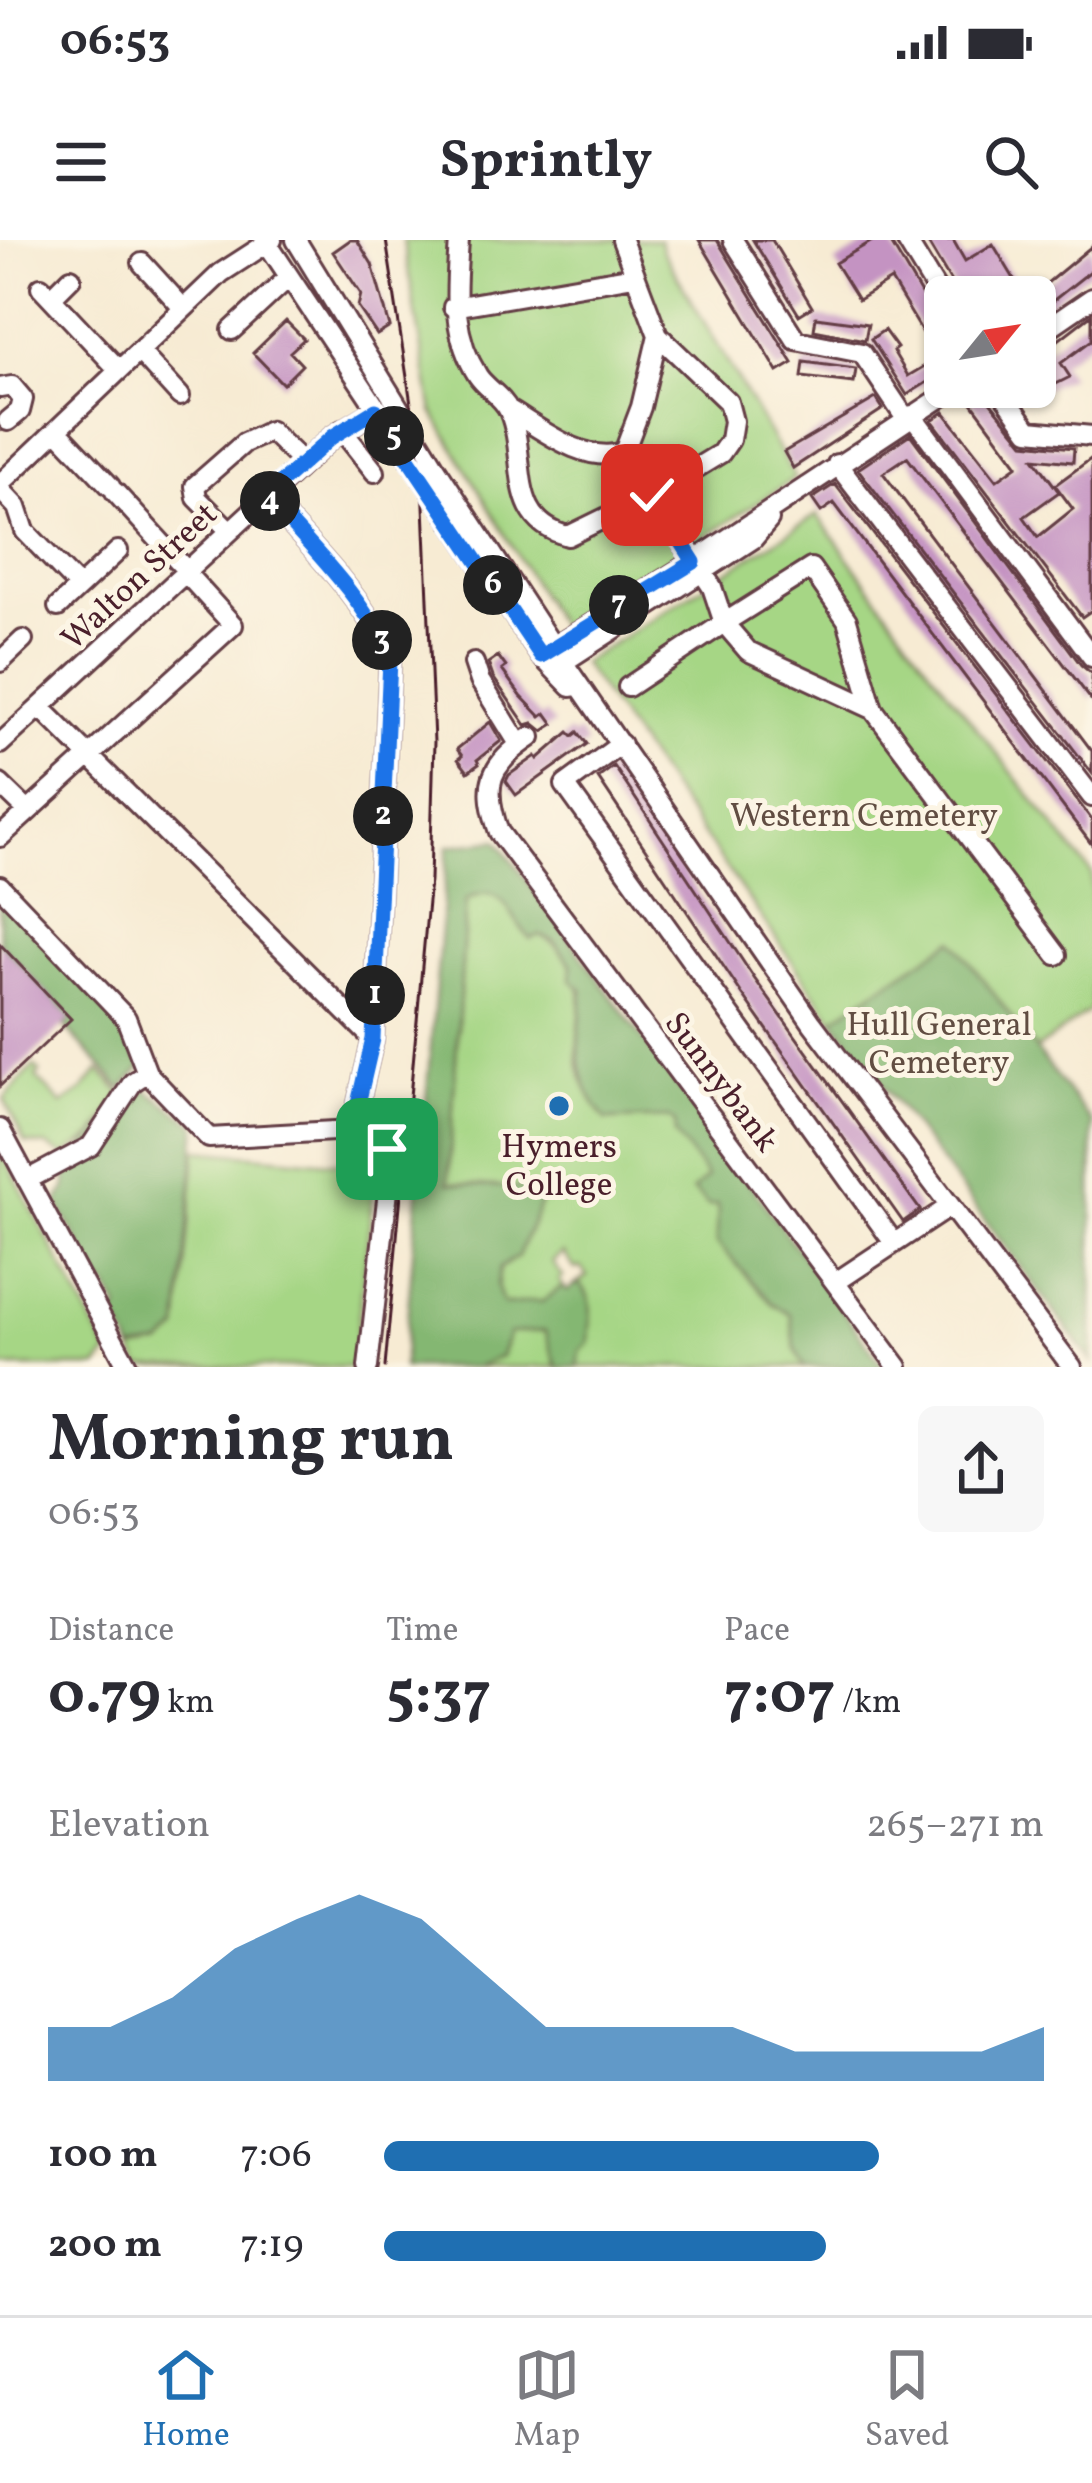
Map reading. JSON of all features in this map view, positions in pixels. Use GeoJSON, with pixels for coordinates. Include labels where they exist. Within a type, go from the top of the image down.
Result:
{"type":"FeatureCollection","features":[{"type":"Feature","properties":{"kind":"street"},"geometry":{"type":"LineString","coordinates":[[459,240],[453,307],[461,341],[479,378],[508,409],[573,447],[607,458],[624,452]]}},
{"type":"Feature","properties":{"kind":"street"},"geometry":{"type":"LineString","coordinates":[[508,409],[527,506],[548,531],[568,536],[652,495],[721,453],[730,440],[733,421],[728,402],[658,335],[622,240]]}},
{"type":"Feature","properties":{"kind":"street"},"geometry":{"type":"LineString","coordinates":[[733,240],[796,340],[862,353],[1084,629],[1092,656]]}},
{"type":"Feature","properties":{"kind":"street"},"geometry":{"type":"LineString","coordinates":[[906,240],[928,276]]}},
{"type":"Feature","properties":{"kind":"street"},"geometry":{"type":"LineString","coordinates":[[79,587],[25,530],[17,507],[0,487],[221,273],[268,241],[376,410],[553,659],[621,744],[812,1022],[1072,1367]]}},
{"type":"Feature","properties":{"kind":"street"},"geometry":{"type":"LineString","coordinates":[[302,242],[553,659]]}},
{"type":"Feature","properties":{"kind":"street"},"geometry":{"type":"LineString","coordinates":[[155,266],[183,308]]}},
{"type":"Feature","properties":{"kind":"street"},"geometry":{"type":"LineString","coordinates":[[232,330],[289,277]]}},
{"type":"Feature","properties":{"kind":"street"},"geometry":{"type":"LineString","coordinates":[[453,307],[634,277]]}},
{"type":"Feature","properties":{"kind":"street"},"geometry":{"type":"LineString","coordinates":[[71,278],[47,292],[119,370]]}},
{"type":"Feature","properties":{"kind":"street"},"geometry":{"type":"LineString","coordinates":[[1056,323],[1092,298]]}},
{"type":"Feature","properties":{"kind":"street"},"geometry":{"type":"LineString","coordinates":[[342,314],[381,398],[376,410]]}},
{"type":"Feature","properties":{"kind":"street"},"geometry":{"type":"LineString","coordinates":[[624,452],[658,335]]}},
{"type":"Feature","properties":{"kind":"street"},"geometry":{"type":"LineString","coordinates":[[139,350],[169,394]]}},
{"type":"Feature","properties":{"kind":"street"},"geometry":{"type":"LineString","coordinates":[[0,388],[12,386],[23,399],[20,411],[4,417],[36,450]]}},
{"type":"Feature","properties":{"kind":"street"},"geometry":{"type":"LineString","coordinates":[[553,659],[697,567],[754,539],[779,506],[924,408]]}},
{"type":"Feature","properties":{"kind":"street"},"geometry":{"type":"LineString","coordinates":[[1013,408],[1029,430],[1092,436]]}},
{"type":"Feature","properties":{"kind":"street","name":"Walton Street"},"geometry":{"type":"LineString","coordinates":[[0,744],[303,463],[342,430],[376,410]]}},
{"type":"Feature","properties":{"kind":"street"},"geometry":{"type":"LineString","coordinates":[[0,837],[232,625],[57,430]]}},
{"type":"Feature","properties":{"kind":"street"},"geometry":{"type":"LineString","coordinates":[[342,430],[375,472]]}},
{"type":"Feature","properties":{"kind":"street"},"geometry":{"type":"LineString","coordinates":[[229,530],[197,498],[195,486],[244,443],[269,431],[303,463]]}},
{"type":"Feature","properties":{"kind":"street"},"geometry":{"type":"LineString","coordinates":[[624,452],[712,587],[724,623],[748,651],[872,709]]}},
{"type":"Feature","properties":{"kind":"street"},"geometry":{"type":"LineString","coordinates":[[837,464],[1092,797]]}},
{"type":"Feature","properties":{"kind":"street"},"geometry":{"type":"LineString","coordinates":[[266,496],[358,603],[379,631],[390,660],[373,1039],[352,1130]]}},
{"type":"Feature","properties":{"kind":"street"},"geometry":{"type":"LineString","coordinates":[[58,607],[118,551]]}},
{"type":"Feature","properties":{"kind":"street"},"geometry":{"type":"LineString","coordinates":[[628,687],[811,568],[848,620],[872,709],[1057,955]]}},
{"type":"Feature","properties":{"kind":"street"},"geometry":{"type":"LineString","coordinates":[[1,660],[23,640]]}},
{"type":"Feature","properties":{"kind":"street","name":"Sunnybank"},"geometry":{"type":"LineString","coordinates":[[473,657],[480,681],[525,740],[493,771],[489,793],[499,832],[898,1367]]}},
{"type":"Feature","properties":{"kind":"street"},"geometry":{"type":"LineString","coordinates":[[40,706],[373,1039]]}},
{"type":"Feature","properties":{"kind":"street"},"geometry":{"type":"LineString","coordinates":[[621,744],[566,785],[895,1243]]}},
{"type":"Feature","properties":{"kind":"street"},"geometry":{"type":"LineString","coordinates":[[0,784],[28,812]]}},
{"type":"Feature","properties":{"kind":"street"},"geometry":{"type":"LineString","coordinates":[[0,886],[126,1018],[147,1072],[209,1138],[352,1130],[387,1149],[390,1173],[368,1367]]}},
{"type":"Feature","properties":{"kind":"street"},"geometry":{"type":"LineString","coordinates":[[27,1180],[91,1145],[133,1082],[147,1072]]}},
{"type":"Feature","properties":{"kind":"street"},"geometry":{"type":"LineString","coordinates":[[0,1129],[121,1364]]}},
{"type":"Feature","properties":{"kind":"street"},"geometry":{"type":"LineString","coordinates":[[836,1282],[949,1207]]}},
{"type":"Feature","properties":{"kind":"green space"},"geometry":{"type":"Polygon","coordinates":[[[403,240],[660,240],[795,478],[561,630],[433,412],[403,240]]]}},
{"type":"Feature","properties":{"kind":"green space","name":"Western Cemetery"},"geometry":{"type":"Polygon","coordinates":[[[817,515],[921,657],[1092,874],[1092,1009],[1034,1051],[953,940],[833,1019],[582,663],[817,515]]]}},
{"type":"Feature","properties":{"kind":"green space"},"geometry":{"type":"Polygon","coordinates":[[[497,840],[884,1367],[804,1367],[795,1347],[791,1315],[772,1303],[717,1243],[718,1204],[709,1206],[693,1190],[707,1177],[675,1134],[675,1122],[669,1118],[606,1120],[595,1104],[582,1073],[583,990],[571,980],[572,965],[554,941],[539,935],[531,939],[504,902],[489,893],[466,900],[448,1183],[538,1189],[543,1197],[518,1256],[500,1268],[497,1286],[503,1304],[508,1304],[542,1302],[563,1286],[567,1291],[578,1283],[590,1303],[589,1343],[580,1351],[578,1367],[557,1367],[545,1331],[509,1333],[501,1356],[476,1367],[403,1367],[448,846],[497,840]]]}},
{"type":"Feature","properties":{"kind":"green space"},"geometry":{"type":"Polygon","coordinates":[[[487,891],[505,904],[530,939],[544,937],[567,959],[579,984],[579,1069],[592,1099],[606,1120],[670,1118],[675,1122],[675,1134],[708,1177],[693,1191],[718,1203],[717,1243],[772,1303],[791,1315],[795,1347],[804,1367],[578,1367],[580,1351],[589,1342],[589,1303],[578,1283],[587,1276],[563,1253],[552,1262],[563,1277],[559,1280],[563,1286],[542,1302],[503,1304],[497,1286],[500,1268],[518,1256],[543,1198],[448,1183],[466,900],[487,891]]]}},
{"type":"Feature","properties":{"kind":"green space"},"geometry":{"type":"Polygon","coordinates":[[[0,898],[115,1020],[142,1066],[122,1089],[64,1026],[71,1019],[0,944],[0,898]]]}},
{"type":"Feature","properties":{"kind":"green space","name":"Hull General Cemetery"},"geometry":{"type":"Polygon","coordinates":[[[953,940],[1092,1123],[1092,1362],[833,1019],[953,940]]]}},
{"type":"Feature","properties":{"kind":"green space"},"geometry":{"type":"Polygon","coordinates":[[[34,1066],[40,1072],[36,1077],[62,1104],[83,1090],[99,1070],[122,1094],[92,1137],[64,1156],[47,1146],[25,1143],[4,1099],[34,1066]]]}},
{"type":"Feature","properties":{"kind":"green space"},"geometry":{"type":"Polygon","coordinates":[[[141,1086],[197,1125],[179,1330],[162,1344],[133,1350],[114,1314],[119,1310],[106,1284],[102,1285],[57,1203],[66,1188],[66,1166],[141,1086]]]}},
{"type":"Feature","properties":{"kind":"green space"},"geometry":{"type":"Polygon","coordinates":[[[0,1149],[109,1354],[97,1367],[0,1367],[0,1149]]]}},
{"type":"Feature","properties":{"kind":"green space"},"geometry":{"type":"Polygon","coordinates":[[[196,1150],[376,1166],[353,1367],[140,1367],[133,1351],[162,1344],[179,1330],[196,1150]]]}},
{"type":"Feature","properties":{"kind":"green space"},"geometry":{"type":"Polygon","coordinates":[[[545,1331],[557,1367],[476,1367],[501,1356],[509,1333],[545,1331]]]}},
{"type":"Feature","properties":{"kind":"building"},"geometry":{"type":"Polygon","coordinates":[[[357,240],[372,264],[390,327],[377,335],[358,307],[361,294],[333,252],[357,240]]]}},
{"type":"Feature","properties":{"kind":"building"},"geometry":{"type":"Polygon","coordinates":[[[699,240],[717,240],[793,363],[778,372],[699,240]]]}},
{"type":"Feature","properties":{"kind":"building"},"geometry":{"type":"Polygon","coordinates":[[[753,240],[772,240],[812,307],[799,315],[753,240]]]}},
{"type":"Feature","properties":{"kind":"building"},"geometry":{"type":"Polygon","coordinates":[[[874,240],[889,240],[924,299],[924,335],[891,280],[858,300],[835,263],[874,240]]]}},
{"type":"Feature","properties":{"kind":"building"},"geometry":{"type":"Polygon","coordinates":[[[926,240],[953,240],[965,261],[993,244],[1012,276],[947,276],[926,240]]]}},
{"type":"Feature","properties":{"kind":"building"},"geometry":{"type":"Polygon","coordinates":[[[1092,246],[1092,270],[1056,298],[1056,276],[1092,246]]]}},
{"type":"Feature","properties":{"kind":"building"},"geometry":{"type":"Polygon","coordinates":[[[1092,314],[1092,340],[1061,363],[1070,377],[1056,384],[1056,342],[1092,314]]]}},
{"type":"Feature","properties":{"kind":"building"},"geometry":{"type":"Polygon","coordinates":[[[816,317],[868,324],[865,340],[814,330],[816,317]]]}},
{"type":"Feature","properties":{"kind":"building"},"geometry":{"type":"Polygon","coordinates":[[[286,321],[304,339],[290,352],[302,365],[283,384],[253,353],[286,321]]]}},
{"type":"Feature","properties":{"kind":"building"},"geometry":{"type":"Polygon","coordinates":[[[884,330],[908,376],[924,366],[924,384],[907,395],[871,339],[884,330]]]}},
{"type":"Feature","properties":{"kind":"building"},"geometry":{"type":"Polygon","coordinates":[[[804,362],[856,369],[854,383],[802,377],[804,362]]]}},
{"type":"Feature","properties":{"kind":"building"},"geometry":{"type":"Polygon","coordinates":[[[876,398],[883,409],[793,468],[784,452],[876,398]]]}},
{"type":"Feature","properties":{"kind":"building"},"geometry":{"type":"Polygon","coordinates":[[[976,408],[995,408],[1024,443],[1074,448],[1073,462],[1034,458],[1059,492],[1024,517],[1038,537],[1073,509],[1055,485],[1092,458],[1092,610],[1082,617],[932,420],[944,412],[997,480],[1018,465],[976,408]]]}},
{"type":"Feature","properties":{"kind":"building"},"geometry":{"type":"Polygon","coordinates":[[[910,434],[1092,674],[1092,701],[907,457],[883,473],[1092,751],[1092,773],[858,469],[910,434]]]}},
{"type":"Feature","properties":{"kind":"building"},"geometry":{"type":"Polygon","coordinates":[[[835,484],[1092,820],[1092,845],[834,503],[821,512],[812,499],[835,484]]]}},
{"type":"Feature","properties":{"kind":"building"},"geometry":{"type":"Polygon","coordinates":[[[498,656],[521,696],[554,724],[543,731],[533,723],[526,725],[493,677],[488,663],[498,656]]]}},
{"type":"Feature","properties":{"kind":"building"},"geometry":{"type":"Polygon","coordinates":[[[490,722],[501,741],[468,772],[457,749],[490,722]]]}},
{"type":"Feature","properties":{"kind":"building"},"geometry":{"type":"Polygon","coordinates":[[[569,732],[573,736],[578,732],[587,744],[516,795],[506,781],[509,775],[538,759],[569,732]]]}},
{"type":"Feature","properties":{"kind":"building"},"geometry":{"type":"Polygon","coordinates":[[[614,766],[754,978],[920,1210],[903,1222],[742,994],[598,778],[614,766]]]}},
{"type":"Feature","properties":{"kind":"building"},"geometry":{"type":"Polygon","coordinates":[[[0,944],[71,1019],[0,1086],[0,944]]]}},
{"type":"Feature","properties":{"kind":"railway"},"geometry":{"type":"LineString","coordinates":[[385,1367],[430,880],[434,742],[423,482],[386,240]]}},
{"type":"Feature","properties":{"kind":"place","name":"Hymers College"},"geometry":{"type":"Point","coordinates":[559,1106]}},
{"type":"Feature","properties":{"kind":"route"},"geometry":{"type":"LineString","coordinates":[[387,1149],[352,1130],[373,1039],[390,660],[379,631],[358,603],[266,496],[332,437],[376,410],[541,656],[694,562],[652,495]]}}]}
